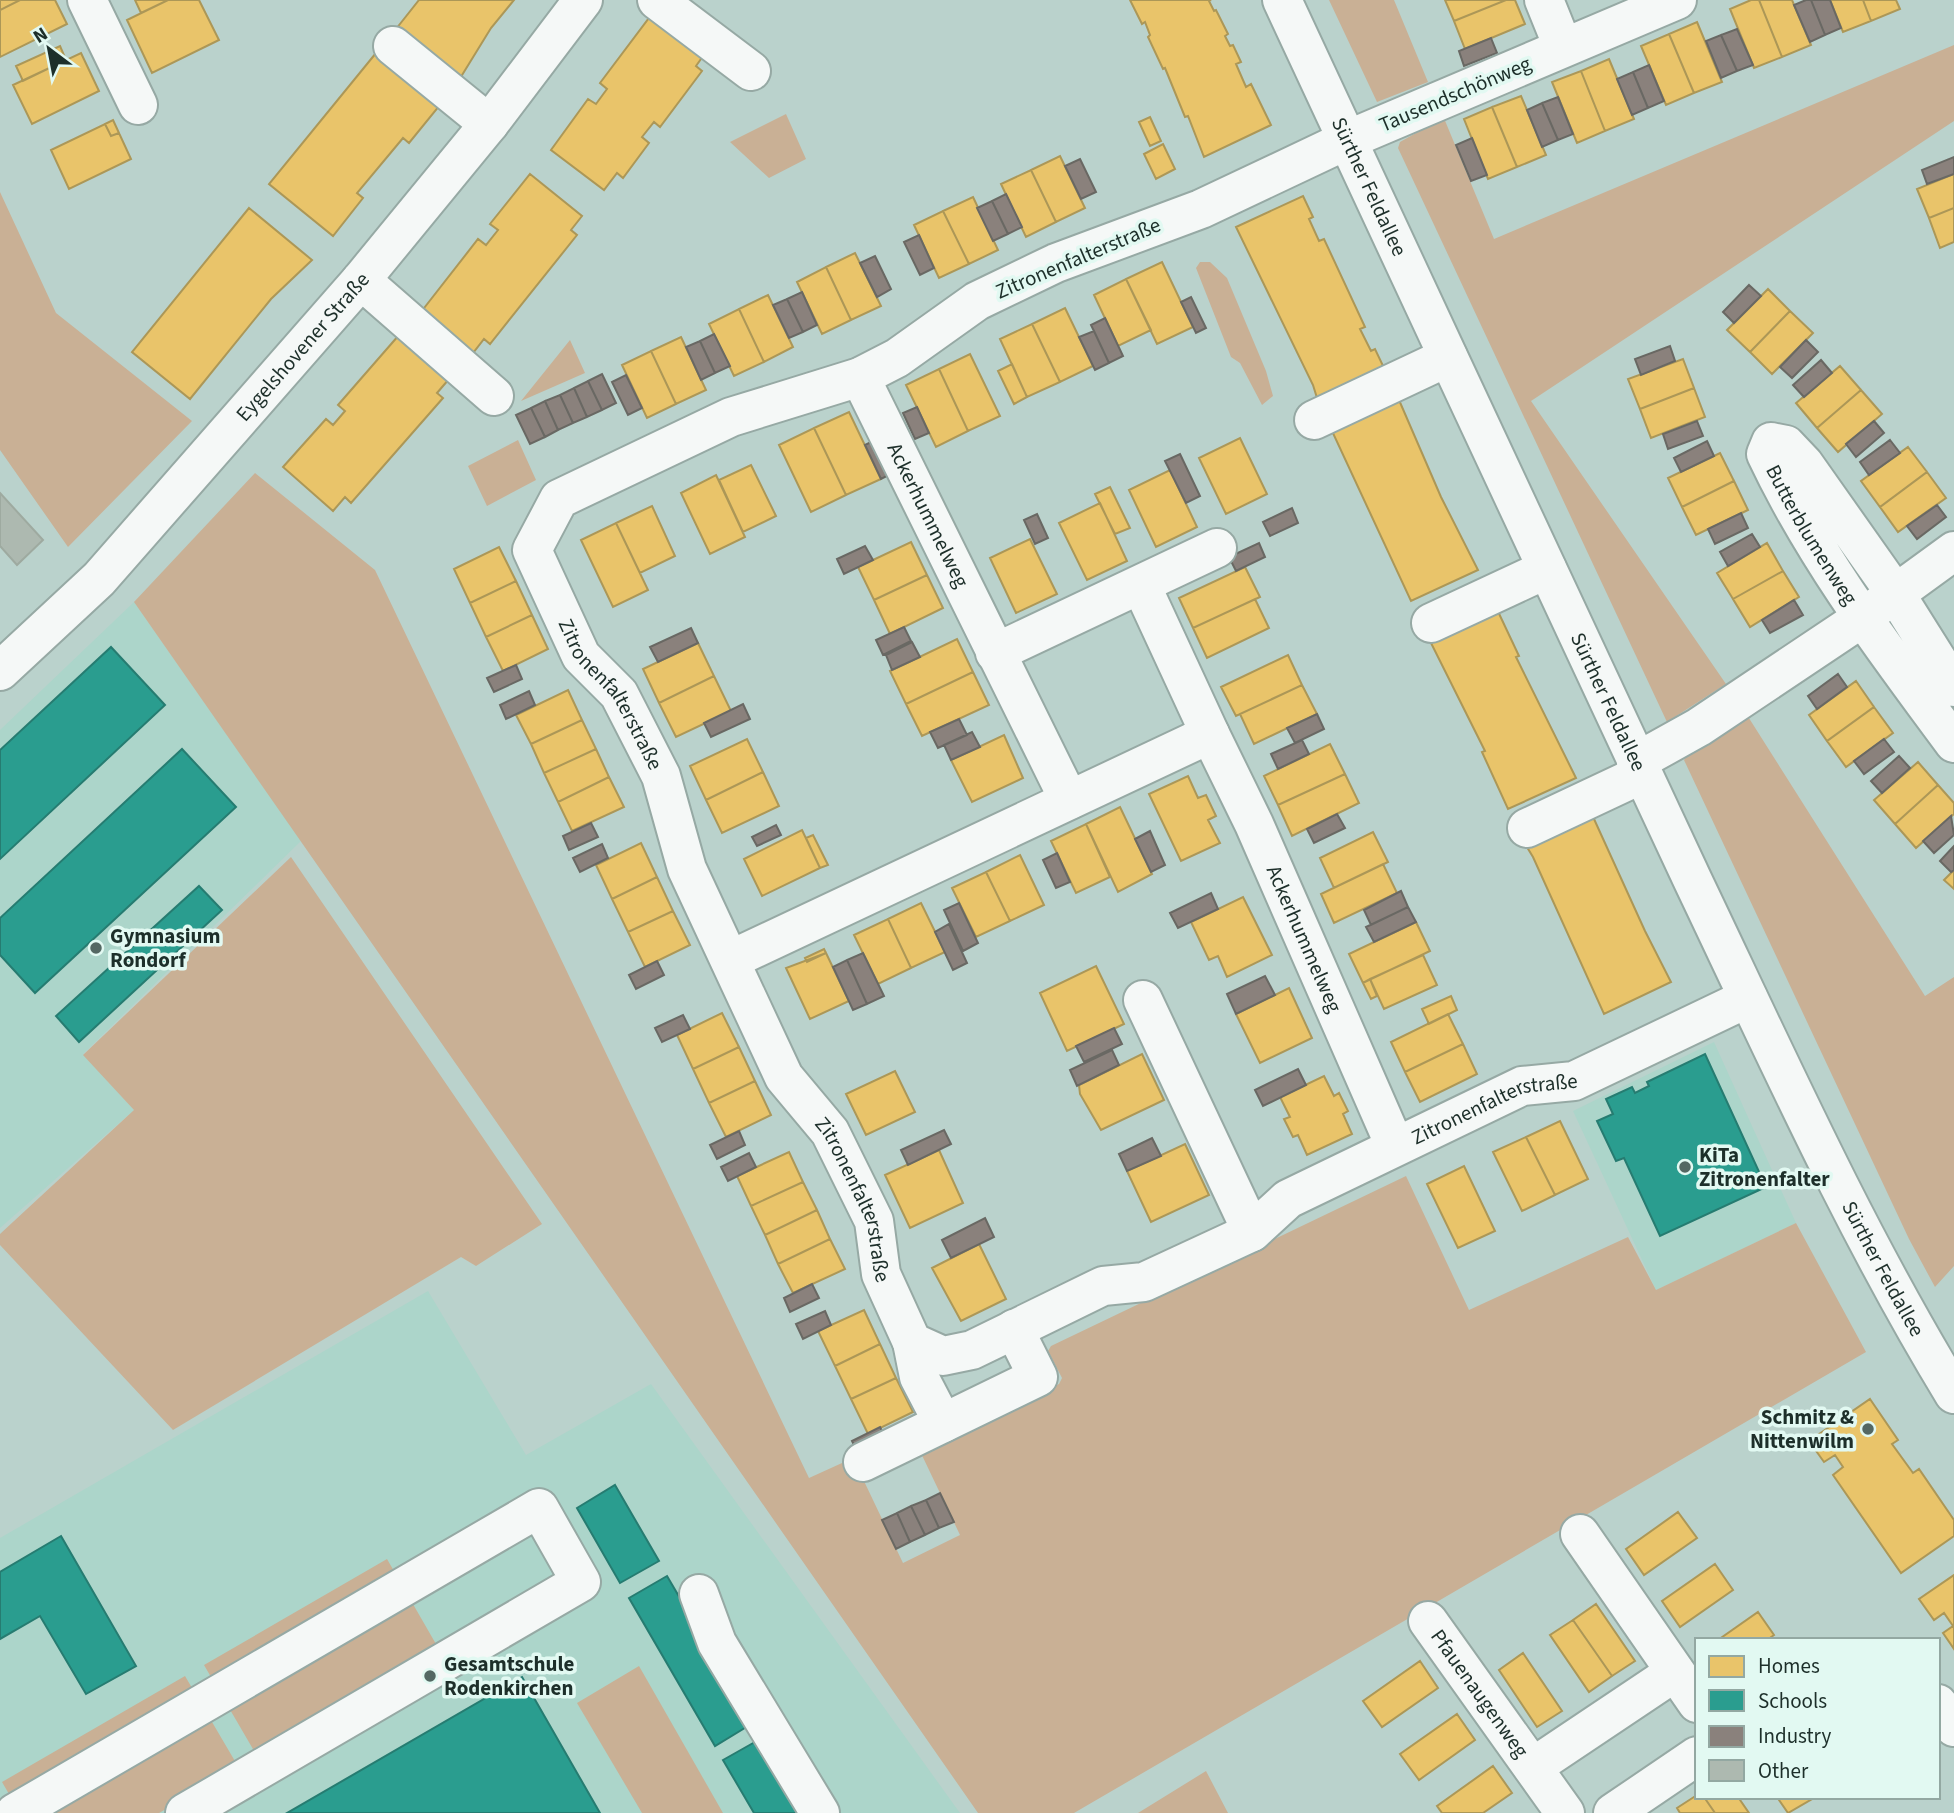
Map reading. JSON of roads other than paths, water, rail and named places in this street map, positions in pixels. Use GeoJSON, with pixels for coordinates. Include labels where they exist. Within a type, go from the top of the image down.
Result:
{"type":"FeatureCollection","features":[{"type":"Feature","properties":{"kind":"street"},"geometry":{"type":"LineString","coordinates":[[87,0],[138,105]]}},
{"type":"Feature","properties":{"kind":"street","name":"Eygelshovener Straße"},"geometry":{"type":"LineString","coordinates":[[0,671],[99,579],[360,280],[489,124],[583,0]]}},
{"type":"Feature","properties":{"kind":"street"},"geometry":{"type":"LineString","coordinates":[[657,0],[751,71]]}},
{"type":"Feature","properties":{"kind":"street","name":"Sürther Feldallee"},"geometry":{"type":"LineString","coordinates":[[1282,0],[1639,768],[1852,1215],[1914,1329],[1954,1394]]}},
{"type":"Feature","properties":{"kind":"street"},"geometry":{"type":"LineString","coordinates":[[1544,0],[1563,47]]}},
{"type":"Feature","properties":{"kind":"street","name":"Tausendschönweg"},"geometry":{"type":"LineString","coordinates":[[1348,140],[1677,0]]}},
{"type":"Feature","properties":{"kind":"street"},"geometry":{"type":"LineString","coordinates":[[393,46],[489,124]]}},
{"type":"Feature","properties":{"kind":"street","name":"Zitronenfalterstraße"},"geometry":{"type":"LineString","coordinates":[[1348,140],[1201,209],[1056,263],[977,301],[897,358],[860,377],[731,417],[559,499],[532,550],[582,656],[619,694],[661,776],[687,869],[784,1076],[830,1132],[874,1221],[881,1274],[912,1342],[943,1356],[972,1350],[1103,1286],[1144,1282],[1252,1232],[1288,1199],[1522,1086],[1574,1081],[1748,998]]}},
{"type":"Feature","properties":{"kind":"street"},"geometry":{"type":"LineString","coordinates":[[360,280],[494,396]]}},
{"type":"Feature","properties":{"kind":"street"},"geometry":{"type":"LineString","coordinates":[[1314,419],[1448,356]]}},
{"type":"Feature","properties":{"kind":"street","name":"Ackerhummelweg"},"geometry":{"type":"LineString","coordinates":[[860,377],[1069,800]]}},
{"type":"Feature","properties":{"kind":"street","name":"Butterblumenweg"},"geometry":{"type":"LineString","coordinates":[[1954,687],[1895,593],[1804,464],[1786,445],[1771,442],[1766,454],[1778,480],[1862,618],[1954,743]]}},
{"type":"Feature","properties":{"kind":"street"},"geometry":{"type":"LineString","coordinates":[[995,653],[1217,548]]}},
{"type":"Feature","properties":{"kind":"street","name":"Butterblumenweg"},"geometry":{"type":"LineString","coordinates":[[1527,828],[1639,768],[1862,618],[1954,551]]}},
{"type":"Feature","properties":{"kind":"street"},"geometry":{"type":"LineString","coordinates":[[1431,624],[1547,569]]}},
{"type":"Feature","properties":{"kind":"street","name":"Ackerhummelweg"},"geometry":{"type":"LineString","coordinates":[[1141,585],[1254,824],[1395,1146]]}},
{"type":"Feature","properties":{"kind":"street"},"geometry":{"type":"LineString","coordinates":[[730,960],[1210,734]]}},
{"type":"Feature","properties":{"kind":"street"},"geometry":{"type":"LineString","coordinates":[[1143,1000],[1252,1232]]}},
{"type":"Feature","properties":{"kind":"street"},"geometry":{"type":"LineString","coordinates":[[863,1462],[1038,1377],[1014,1329]]}},
{"type":"Feature","properties":{"kind":"street"},"geometry":{"type":"LineString","coordinates":[[912,1342],[919,1377],[943,1423]]}},
{"type":"Feature","properties":{"kind":"street"},"geometry":{"type":"LineString","coordinates":[[15,1813],[539,1508],[581,1582],[185,1813]]}},
{"type":"Feature","properties":{"kind":"street"},"geometry":{"type":"LineString","coordinates":[[1580,1534],[1695,1700]]}},
{"type":"Feature","properties":{"kind":"street"},"geometry":{"type":"LineString","coordinates":[[699,1594],[717,1643],[820,1813]]}},
{"type":"Feature","properties":{"kind":"street","name":"Pfauenaugenweg"},"geometry":{"type":"LineString","coordinates":[[1428,1622],[1565,1813]]}},
{"type":"Feature","properties":{"kind":"street","name":"Pfauenaugenweg"},"geometry":{"type":"LineString","coordinates":[[1533,1767],[1675,1672]]}},
{"type":"Feature","properties":{"kind":"street"},"geometry":{"type":"LineString","coordinates":[[1940,1707],[1954,1727]]}},
{"type":"Feature","properties":{"kind":"street"},"geometry":{"type":"LineString","coordinates":[[1613,1813],[1695,1757]]}},
{"type":"Feature","properties":{"kind":"place","name":"Gymnasium Rondorf"},"geometry":{"type":"Point","coordinates":[96,948]}},
{"type":"Feature","properties":{"kind":"place","name":"KiTa Zitronenfalter"},"geometry":{"type":"Point","coordinates":[1685,1167]}},
{"type":"Feature","properties":{"kind":"place","name":"Schmitz & Nittenwilm"},"geometry":{"type":"Point","coordinates":[1868,1429]}},
{"type":"Feature","properties":{"kind":"place","name":"Gesamtschule Rodenkirchen"},"geometry":{"type":"Point","coordinates":[430,1676]}}]}
